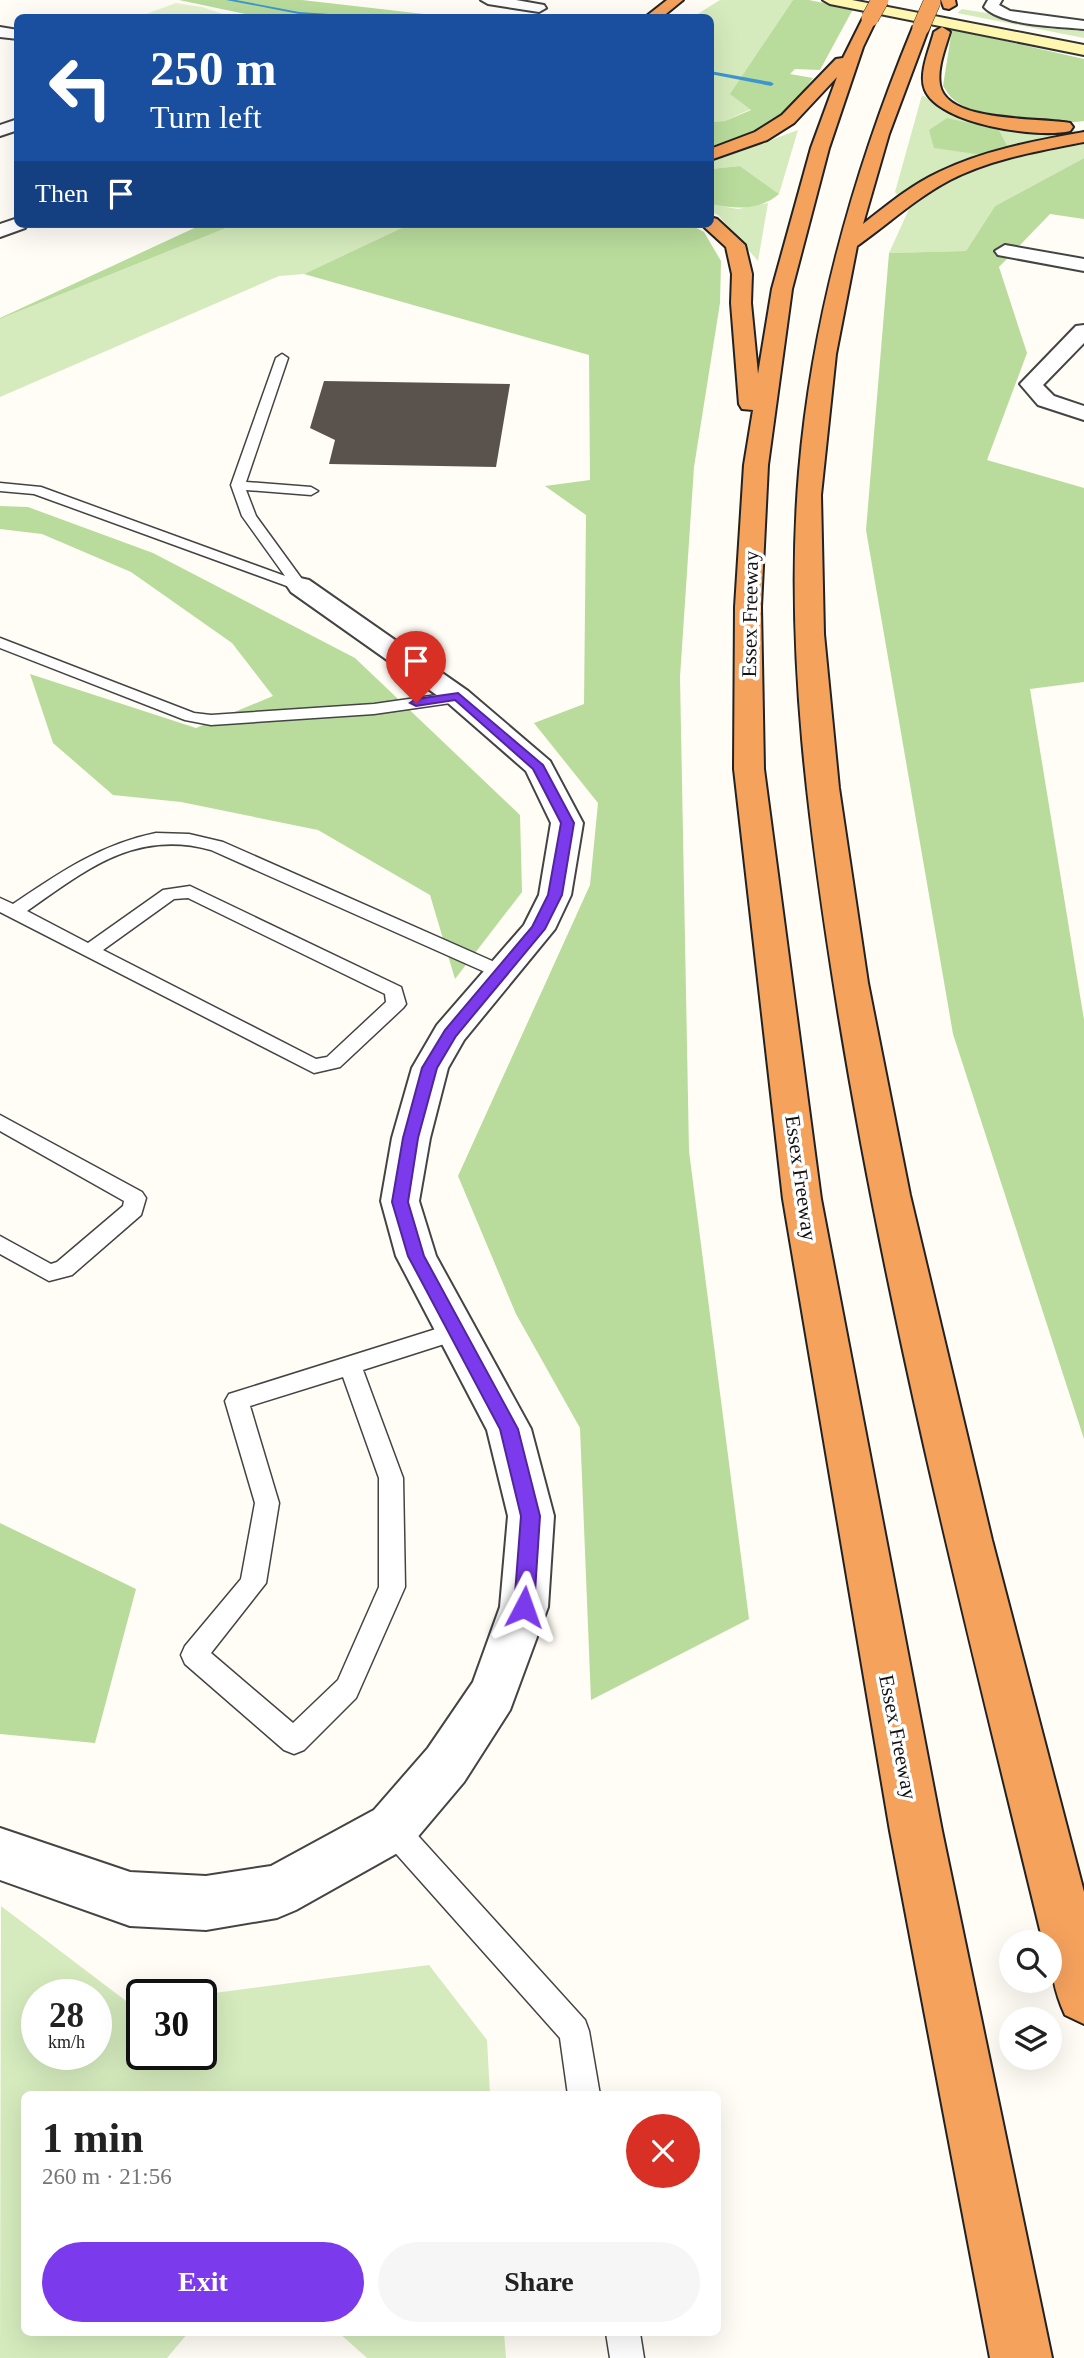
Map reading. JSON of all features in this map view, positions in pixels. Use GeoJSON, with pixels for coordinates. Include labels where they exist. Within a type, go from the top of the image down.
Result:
{"type":"FeatureCollection","features":[{"type":"Feature","properties":{"kind":"highway","name":"Essex Freeway"},"geometry":{"type":"LineString","coordinates":[[880,0],[855,47],[820,148],[782,289],[756,465],[748,607],[749,769],[802,1199],[906,1778],[1021,2358]]}},
{"type":"Feature","properties":{"kind":"highway"},"geometry":{"type":"LineString","coordinates":[[940,2],[921,27],[898,85],[847,244],[835,293],[818,396],[810,472],[810,632],[821,776],[843,946],[886,1173],[917,1320],[1083,1989]]}},
{"type":"Feature","properties":{"kind":"highway"},"geometry":{"type":"LineString","coordinates":[[940,2],[942,32],[933,90],[943,103],[970,114],[1003,122],[1040,126],[1084,126]]}},
{"type":"Feature","properties":{"kind":"highway"},"geometry":{"type":"LineString","coordinates":[[714,154],[761,136],[788,119],[855,47]]}},
{"type":"Feature","properties":{"kind":"highway"},"geometry":{"type":"LineString","coordinates":[[847,244],[924,188],[956,170],[1029,147],[1084,137]]}},
{"type":"Feature","properties":{"kind":"highway"},"geometry":{"type":"LineString","coordinates":[[714,227],[735,245],[742,274],[741,303],[756,465]]}},
{"type":"Feature","properties":{"kind":"main road"},"geometry":{"type":"LineString","coordinates":[[830,0],[1080,48]]}},
{"type":"Feature","properties":{"kind":"main road"},"geometry":{"type":"LineString","coordinates":[[868,0],[1080,48]]}},
{"type":"Feature","properties":{"kind":"street"},"geometry":{"type":"LineString","coordinates":[[488,0],[540,8]]}},
{"type":"Feature","properties":{"kind":"street"},"geometry":{"type":"LineString","coordinates":[[529,14],[554,0]]}},
{"type":"Feature","properties":{"kind":"street"},"geometry":{"type":"LineString","coordinates":[[993,4],[1006,15],[1084,25]]}},
{"type":"Feature","properties":{"kind":"street"},"geometry":{"type":"LineString","coordinates":[[0,131],[14,116]]}},
{"type":"Feature","properties":{"kind":"street"},"geometry":{"type":"LineString","coordinates":[[1005,251],[1084,265]]}},
{"type":"Feature","properties":{"kind":"street"},"geometry":{"type":"LineString","coordinates":[[1084,331],[1031,384],[1035,393],[1046,401],[1084,413]]}},
{"type":"Feature","properties":{"kind":"street"},"geometry":{"type":"LineString","coordinates":[[0,1854],[130,1899],[206,1903],[277,1891],[392,1828],[446,1765],[493,1694],[524,1607],[531,1516],[509,1429],[416,1256],[400,1202],[411,1138],[430,1068],[450,1033],[538,929],[555,895],[567,823],[539,767],[458,696],[300,586]]}},
{"type":"Feature","properties":{"kind":"lane"},"geometry":{"type":"LineString","coordinates":[[282,358],[238,485],[249,516],[300,586]]}},
{"type":"Feature","properties":{"kind":"lane"},"geometry":{"type":"LineString","coordinates":[[238,485],[311,491]]}},
{"type":"Feature","properties":{"kind":"lane"},"geometry":{"type":"LineString","coordinates":[[0,487],[36,489],[300,586]]}},
{"type":"Feature","properties":{"kind":"lane"},"geometry":{"type":"LineString","coordinates":[[0,643],[191,717],[211,720],[374,709],[458,696]]}},
{"type":"Feature","properties":{"kind":"lane"},"geometry":{"type":"LineString","coordinates":[[7,908],[103,852],[139,841],[180,838],[217,846],[500,972]]}},
{"type":"Feature","properties":{"kind":"lane"},"geometry":{"type":"LineString","coordinates":[[7,908],[314,1066],[333,1062],[396,1004],[394,991],[190,892],[169,894],[90,950]]}},
{"type":"Feature","properties":{"kind":"lane"},"geometry":{"type":"LineString","coordinates":[[0,1122],[135,1198],[133,1209],[64,1269],[49,1273],[0,1244]]}},
{"type":"Feature","properties":{"kind":"lane"},"geometry":{"type":"LineString","coordinates":[[350,1365],[391,1478],[392,1587],[346,1689],[294,1741],[194,1655],[253,1583],[267,1503],[237,1401],[350,1365],[455,1332]]}},
{"type":"Feature","properties":{"kind":"lane"},"geometry":{"type":"LineString","coordinates":[[392,1828],[574,2031],[583,2091]]}},
{"type":"Feature","properties":{"kind":"lane"},"geometry":{"type":"LineString","coordinates":[[623,2336],[627,2358]]}},
{"type":"Feature","properties":{"kind":"green space"},"geometry":{"type":"Polygon","coordinates":[[[179,0],[302,0],[424,14],[246,14],[179,0]]]}},
{"type":"Feature","properties":{"kind":"green space"},"geometry":{"type":"Polygon","coordinates":[[[720,0],[793,0],[731,94],[751,109],[725,121],[714,122],[714,14],[697,14],[720,0]]]}},
{"type":"Feature","properties":{"kind":"green space"},"geometry":{"type":"Polygon","coordinates":[[[793,0],[809,0],[853,9],[820,70],[795,69],[790,74],[813,78],[785,116],[734,143],[714,148],[714,122],[725,121],[751,110],[730,94],[793,0]]]}},
{"type":"Feature","properties":{"kind":"green space"},"geometry":{"type":"Polygon","coordinates":[[[176,3],[223,14],[146,14],[176,3]]]}},
{"type":"Feature","properties":{"kind":"green space"},"geometry":{"type":"Polygon","coordinates":[[[962,9],[1084,29],[1084,38],[957,13],[962,9]]]}},
{"type":"Feature","properties":{"kind":"green space"},"geometry":{"type":"Polygon","coordinates":[[[952,29],[1084,59],[1084,121],[1053,123],[998,118],[965,107],[953,99],[943,86],[952,29]]]}},
{"type":"Feature","properties":{"kind":"green space"},"geometry":{"type":"Polygon","coordinates":[[[922,95],[947,109],[988,123],[1016,128],[1084,132],[1008,147],[999,130],[983,155],[900,198],[895,192],[922,95]]]}},
{"type":"Feature","properties":{"kind":"green space"},"geometry":{"type":"Polygon","coordinates":[[[947,118],[999,130],[1008,147],[983,155],[934,148],[929,130],[947,118]]]}},
{"type":"Feature","properties":{"kind":"green space"},"geometry":{"type":"Polygon","coordinates":[[[798,130],[779,194],[740,166],[714,169],[714,158],[725,157],[798,130]]]}},
{"type":"Feature","properties":{"kind":"green space"},"geometry":{"type":"Polygon","coordinates":[[[1084,142],[1084,158],[995,206],[966,251],[889,253],[909,209],[949,179],[1010,157],[1084,142]]]}},
{"type":"Feature","properties":{"kind":"green space"},"geometry":{"type":"Polygon","coordinates":[[[1084,158],[1084,219],[1050,214],[999,267],[1027,353],[987,460],[1084,488],[1084,682],[1030,689],[1084,1020],[1084,1439],[953,1034],[866,530],[889,253],[966,251],[995,206],[1084,158]]]}},
{"type":"Feature","properties":{"kind":"green space"},"geometry":{"type":"Polygon","coordinates":[[[740,166],[779,194],[755,206],[714,204],[714,169],[740,166]]]}},
{"type":"Feature","properties":{"kind":"green space"},"geometry":{"type":"Polygon","coordinates":[[[768,203],[758,261],[714,213],[714,205],[738,209],[768,203]]]}},
{"type":"Feature","properties":{"kind":"green space"},"geometry":{"type":"Polygon","coordinates":[[[194,228],[226,228],[0,319],[194,228]]]}},
{"type":"Feature","properties":{"kind":"green space"},"geometry":{"type":"Polygon","coordinates":[[[226,228],[402,228],[304,274],[279,276],[0,397],[0,319],[226,228]]]}},
{"type":"Feature","properties":{"kind":"green space"},"geometry":{"type":"Polygon","coordinates":[[[402,228],[696,228],[704,232],[721,261],[720,303],[694,467],[680,677],[689,1151],[749,1619],[591,1700],[580,1428],[516,1314],[458,1176],[590,885],[598,803],[534,723],[584,704],[586,515],[545,486],[590,480],[589,355],[304,274],[402,228]]]}},
{"type":"Feature","properties":{"kind":"green space"},"geometry":{"type":"Polygon","coordinates":[[[0,506],[28,507],[153,553],[355,658],[520,815],[522,892],[455,979],[430,895],[318,830],[181,802],[113,795],[53,743],[30,674],[196,728],[273,696],[232,643],[131,572],[42,534],[0,529],[0,506]]]}},
{"type":"Feature","properties":{"kind":"green space"},"geometry":{"type":"Polygon","coordinates":[[[0,1523],[136,1589],[95,1743],[0,1734],[0,1523]]]}},
{"type":"Feature","properties":{"kind":"green space"},"geometry":{"type":"Polygon","coordinates":[[[1,1906],[97,1979],[21,1979],[21,2070],[112,2070],[112,1990],[126,2001],[126,2070],[217,2070],[217,1993],[429,1965],[487,2040],[490,2091],[21,2091],[21,2336],[185,2336],[167,2358],[0,2358],[1,1906]]]}},
{"type":"Feature","properties":{"kind":"green space"},"geometry":{"type":"Polygon","coordinates":[[[342,2336],[504,2336],[506,2358],[367,2358],[342,2336]]]}},
{"type":"Feature","properties":{"kind":"building"},"geometry":{"type":"Polygon","coordinates":[[[324,381],[510,384],[496,467],[329,464],[335,440],[310,428],[324,381]]]}},
{"type":"Feature","properties":{"kind":"waterway"},"geometry":{"type":"LineString","coordinates":[[228,0],[317,14]]}},
{"type":"Feature","properties":{"kind":"waterway"},"geometry":{"type":"LineString","coordinates":[[714,73],[771,84]]}},
{"type":"Feature","properties":{"kind":"route"},"geometry":{"type":"LineString","coordinates":[[416,703],[458,696],[539,767],[567,823],[555,895],[538,929],[450,1033],[430,1068],[411,1138],[400,1202],[416,1256],[509,1429],[531,1516],[524,1607]]}}]}
